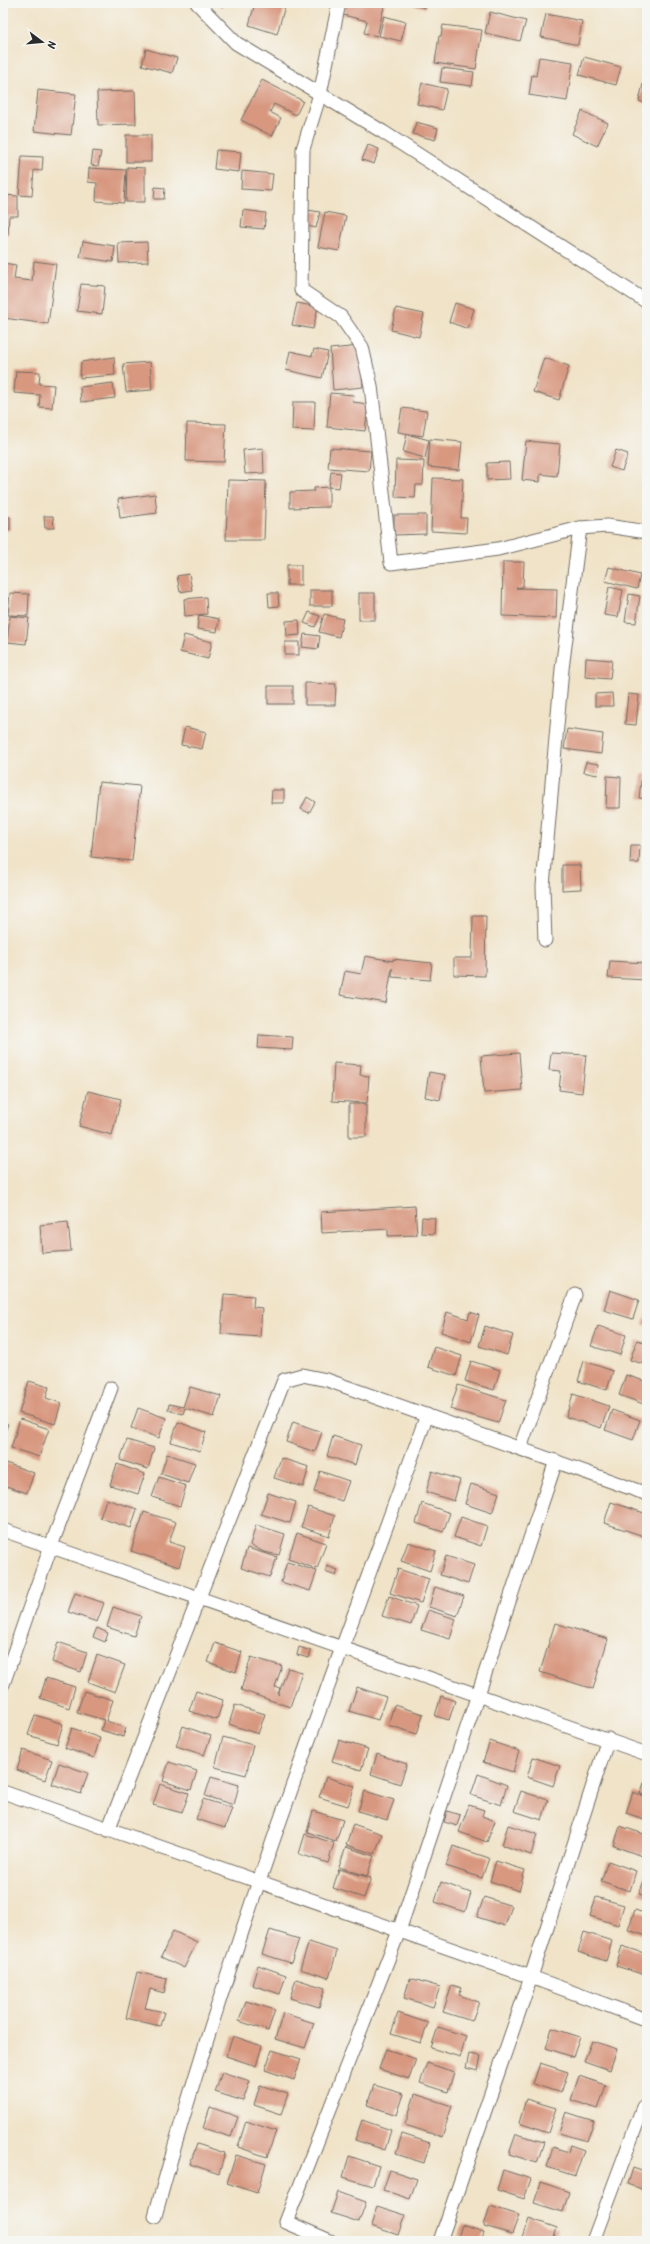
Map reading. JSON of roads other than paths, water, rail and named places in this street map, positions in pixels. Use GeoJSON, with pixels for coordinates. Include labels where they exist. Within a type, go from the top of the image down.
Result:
{"type":"FeatureCollection","features":[{"type":"Feature","properties":{"kind":"street"},"geometry":{"type":"LineString","coordinates":[[197,3],[236,42],[647,302]]}},
{"type":"Feature","properties":{"kind":"street"},"geometry":{"type":"LineString","coordinates":[[339,3],[320,94],[303,149],[301,290],[341,317],[362,348],[371,386],[391,563],[498,549],[580,528],[608,526],[647,532]]}},
{"type":"Feature","properties":{"kind":"street"},"geometry":{"type":"LineString","coordinates":[[545,940],[544,886],[562,669],[580,528]]}},
{"type":"Feature","properties":{"kind":"street"},"geometry":{"type":"LineString","coordinates":[[520,1448],[575,1295]]}},
{"type":"Feature","properties":{"kind":"street"},"geometry":{"type":"LineString","coordinates":[[108,1830],[284,1380],[302,1375],[328,1380],[647,1494]]}},
{"type":"Feature","properties":{"kind":"street"},"geometry":{"type":"LineString","coordinates":[[3,1684],[51,1546],[111,1388]]}},
{"type":"Feature","properties":{"kind":"street"},"geometry":{"type":"LineString","coordinates":[[154,2216],[168,2167],[258,1882],[427,1415]]}},
{"type":"Feature","properties":{"kind":"street"},"geometry":{"type":"LineString","coordinates":[[330,2241],[286,2222],[399,1931],[556,1461]]}},
{"type":"Feature","properties":{"kind":"street"},"geometry":{"type":"LineString","coordinates":[[3,1530],[199,1596],[478,1696],[647,1754]]}},
{"type":"Feature","properties":{"kind":"street"},"geometry":{"type":"LineString","coordinates":[[440,2241],[531,1977],[608,1740]]}},
{"type":"Feature","properties":{"kind":"street"},"geometry":{"type":"LineString","coordinates":[[3,1792],[531,1977],[647,2020]]}},
{"type":"Feature","properties":{"kind":"street"},"geometry":{"type":"LineString","coordinates":[[593,2241],[643,2107]]}}]}
